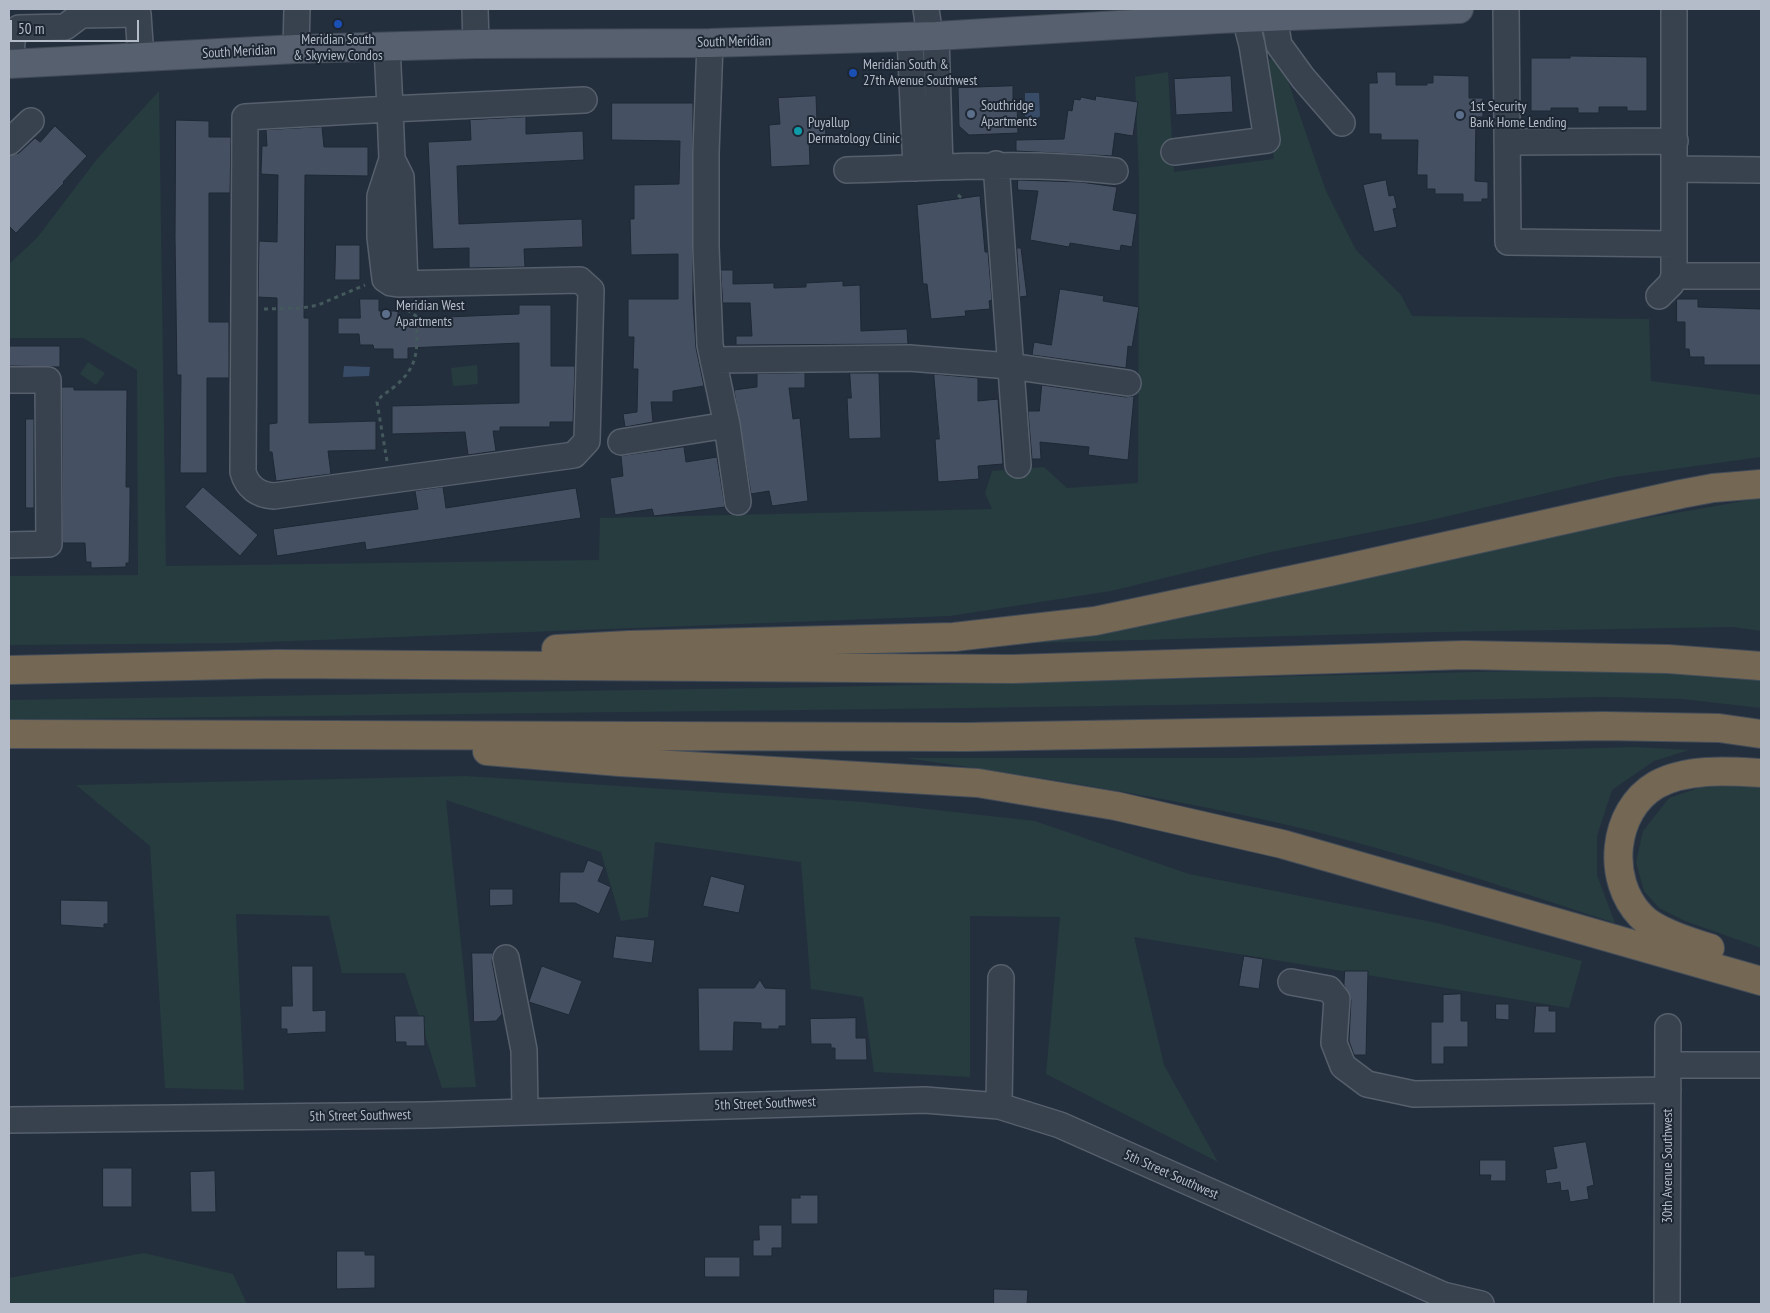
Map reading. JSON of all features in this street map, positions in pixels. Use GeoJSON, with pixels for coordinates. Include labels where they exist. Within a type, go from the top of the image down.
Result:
{"type":"FeatureCollection","features":[{"type":"Feature","properties":{"kind":"highway"},"geometry":{"type":"LineString","coordinates":[[277,664],[630,645],[954,637],[1095,621],[1334,571],[1681,494],[1712,488],[1761,484]]}},
{"type":"Feature","properties":{"kind":"highway"},"geometry":{"type":"LineString","coordinates":[[9,670],[277,664],[1013,669],[1464,655],[1668,659],[1761,666]]}},
{"type":"Feature","properties":{"kind":"highway"},"geometry":{"type":"LineString","coordinates":[[9,734],[280,733],[967,737],[1603,726],[1719,728],[1761,734]]}},
{"type":"Feature","properties":{"kind":"highway"},"geometry":{"type":"LineString","coordinates":[[280,733],[620,762],[978,783],[1116,806],[1282,844],[1761,981]]}},
{"type":"Feature","properties":{"kind":"highway"},"geometry":{"type":"LineString","coordinates":[[1761,773],[1697,773],[1683,775],[1656,785],[1639,801],[1624,826],[1619,844],[1618,873],[1626,896],[1641,917],[1680,939],[1761,964]]}},
{"type":"Feature","properties":{"kind":"main road","name":"South Meridian"},"geometry":{"type":"LineString","coordinates":[[10,64],[387,46],[710,43],[925,36],[1218,14],[1245,18],[1459,9]]}},
{"type":"Feature","properties":{"kind":"street"},"geometry":{"type":"LineString","coordinates":[[296,49],[297,9]]}},
{"type":"Feature","properties":{"kind":"street"},"geometry":{"type":"LineString","coordinates":[[475,9],[476,44]]}},
{"type":"Feature","properties":{"kind":"street"},"geometry":{"type":"LineString","coordinates":[[926,9],[928,167]]}},
{"type":"Feature","properties":{"kind":"street"},"geometry":{"type":"LineString","coordinates":[[1506,9],[1508,242],[1674,244]]}},
{"type":"Feature","properties":{"kind":"street"},"geometry":{"type":"LineString","coordinates":[[1658,296],[1671,284],[1674,276],[1674,9]]}},
{"type":"Feature","properties":{"kind":"street"},"geometry":{"type":"LineString","coordinates":[[10,64],[12,39],[19,28],[65,27],[81,15],[138,14],[141,58]]}},
{"type":"Feature","properties":{"kind":"street"},"geometry":{"type":"LineString","coordinates":[[1274,17],[1279,44],[1303,78],[1342,123]]}},
{"type":"Feature","properties":{"kind":"street"},"geometry":{"type":"LineString","coordinates":[[1174,152],[1267,140],[1252,45],[1245,18]]}},
{"type":"Feature","properties":{"kind":"street"},"geometry":{"type":"LineString","coordinates":[[710,43],[706,153],[706,238],[713,360],[727,425],[738,502]]}},
{"type":"Feature","properties":{"kind":"street"},"geometry":{"type":"LineString","coordinates":[[387,46],[390,109],[392,158],[401,177],[400,293],[580,280],[591,290],[587,440],[574,455],[265,496],[252,489],[245,480],[243,472],[245,117],[390,109],[584,100]]}},
{"type":"Feature","properties":{"kind":"street"},"geometry":{"type":"LineString","coordinates":[[9,142],[31,122]]}},
{"type":"Feature","properties":{"kind":"street"},"geometry":{"type":"LineString","coordinates":[[1507,142],[1675,142]]}},
{"type":"Feature","properties":{"kind":"street"},"geometry":{"type":"LineString","coordinates":[[996,164],[1018,465]]}},
{"type":"Feature","properties":{"kind":"street"},"geometry":{"type":"LineString","coordinates":[[847,170],[996,164],[1066,166],[1115,171]]}},
{"type":"Feature","properties":{"kind":"street"},"geometry":{"type":"LineString","coordinates":[[1675,169],[1761,170]]}},
{"type":"Feature","properties":{"kind":"street"},"geometry":{"type":"LineString","coordinates":[[1674,276],[1761,276]]}},
{"type":"Feature","properties":{"kind":"street"},"geometry":{"type":"LineString","coordinates":[[713,360],[909,358],[1010,366],[1128,383]]}},
{"type":"Feature","properties":{"kind":"street"},"geometry":{"type":"LineString","coordinates":[[9,380],[48,380],[49,544],[9,545]]}},
{"type":"Feature","properties":{"kind":"street"},"geometry":{"type":"LineString","coordinates":[[621,442],[727,425]]}},
{"type":"Feature","properties":{"kind":"street"},"geometry":{"type":"LineString","coordinates":[[506,958],[524,1050],[525,1112]]}},
{"type":"Feature","properties":{"kind":"street"},"geometry":{"type":"LineString","coordinates":[[999,1106],[1001,978]]}},
{"type":"Feature","properties":{"kind":"street"},"geometry":{"type":"LineString","coordinates":[[1291,982],[1329,989],[1337,999],[1334,1043],[1343,1066],[1367,1084],[1414,1094],[1668,1090]]}},
{"type":"Feature","properties":{"kind":"street","name":"30th Avenue Southwest"},"geometry":{"type":"LineString","coordinates":[[1667,1304],[1668,1027]]}},
{"type":"Feature","properties":{"kind":"street"},"geometry":{"type":"LineString","coordinates":[[1669,1065],[1761,1065]]}},
{"type":"Feature","properties":{"kind":"street","name":"5th Street Southwest"},"geometry":{"type":"LineString","coordinates":[[9,1120],[525,1112],[926,1100],[999,1106],[1060,1125],[1443,1295],[1482,1304]]}},
{"type":"Feature","properties":{"kind":"path"},"geometry":{"type":"LineString","coordinates":[[958,195],[964,200]]}},
{"type":"Feature","properties":{"kind":"path"},"geometry":{"type":"LineString","coordinates":[[243,309],[302,308],[318,305],[369,283]]}},
{"type":"Feature","properties":{"kind":"path"},"geometry":{"type":"LineString","coordinates":[[390,480],[379,408],[376,405],[384,392],[393,388],[416,362],[418,353],[416,316],[408,308],[400,293]]}},
{"type":"Feature","properties":{"kind":"green space"},"geometry":{"type":"Polygon","coordinates":[[[1280,58],[1326,191],[1356,250],[1401,295],[1412,316],[1649,319],[1651,381],[1761,395],[1761,457],[1615,477],[1427,521],[1271,552],[1111,591],[950,616],[240,643],[9,645],[9,576],[138,575],[137,370],[83,338],[9,338],[9,264],[37,238],[97,159],[159,91],[166,566],[599,560],[600,518],[992,509],[985,493],[992,471],[1044,467],[1067,488],[1138,483],[1139,180],[1135,77],[1168,72],[1174,172],[1274,159],[1259,70],[1265,60],[1280,58]]]}},
{"type":"Feature","properties":{"kind":"green space"},"geometry":{"type":"Polygon","coordinates":[[[88,362],[105,373],[96,385],[80,374],[88,362]]]}},
{"type":"Feature","properties":{"kind":"green space"},"geometry":{"type":"Polygon","coordinates":[[[477,365],[478,384],[453,386],[451,368],[477,365]]]}},
{"type":"Feature","properties":{"kind":"green space"},"geometry":{"type":"Polygon","coordinates":[[[1761,498],[1761,631],[1733,627],[1439,632],[989,644],[1584,529],[1761,498]]]}},
{"type":"Feature","properties":{"kind":"green space"},"geometry":{"type":"Polygon","coordinates":[[[1520,671],[1656,671],[1761,678],[1761,708],[1682,699],[1603,697],[9,720],[9,700],[826,687],[1520,671]]]}},
{"type":"Feature","properties":{"kind":"green space"},"geometry":{"type":"Polygon","coordinates":[[[1636,747],[1689,750],[1654,761],[1612,790],[1597,836],[1597,875],[1615,923],[1487,881],[1314,831],[1179,802],[997,771],[905,758],[1238,758],[1636,747]]]}},
{"type":"Feature","properties":{"kind":"green space"},"geometry":{"type":"Polygon","coordinates":[[[466,776],[864,802],[1035,821],[1189,874],[1437,923],[1582,961],[1569,1008],[1134,937],[1164,1065],[1218,1162],[1046,1074],[1060,917],[970,916],[970,1077],[874,1072],[863,997],[811,989],[801,862],[655,842],[648,917],[621,921],[601,852],[446,800],[476,1087],[442,1088],[405,973],[342,973],[329,916],[236,914],[244,1090],[165,1088],[150,846],[76,785],[466,776]]]}},
{"type":"Feature","properties":{"kind":"green space"},"geometry":{"type":"Polygon","coordinates":[[[1761,786],[1761,948],[1685,921],[1659,908],[1644,891],[1636,862],[1643,831],[1669,798],[1701,787],[1761,786]]]}},
{"type":"Feature","properties":{"kind":"green space"},"geometry":{"type":"Polygon","coordinates":[[[144,1253],[233,1274],[247,1304],[9,1304],[9,1278],[144,1253]]]}},
{"type":"Feature","properties":{"kind":"water"},"geometry":{"type":"Polygon","coordinates":[[[1025,93],[1039,93],[1040,116],[1034,121],[1025,116],[1025,93]]]}},
{"type":"Feature","properties":{"kind":"water"},"geometry":{"type":"Polygon","coordinates":[[[344,366],[370,367],[369,376],[343,377],[344,366]]]}},
{"type":"Feature","properties":{"kind":"building"},"geometry":{"type":"Polygon","coordinates":[[[1570,56],[1647,57],[1647,111],[1627,111],[1627,107],[1599,107],[1599,113],[1578,113],[1578,108],[1551,108],[1551,111],[1531,111],[1531,58],[1570,58],[1570,56]]]}},
{"type":"Feature","properties":{"kind":"building"},"geometry":{"type":"Polygon","coordinates":[[[1377,72],[1396,72],[1396,85],[1427,85],[1427,83],[1433,83],[1433,75],[1469,76],[1469,98],[1483,98],[1483,117],[1476,117],[1475,181],[1488,182],[1488,199],[1482,199],[1482,202],[1463,202],[1463,194],[1435,194],[1435,189],[1427,189],[1427,175],[1417,175],[1418,140],[1381,140],[1381,134],[1369,134],[1369,83],[1377,83],[1377,72]]]}},
{"type":"Feature","properties":{"kind":"building"},"geometry":{"type":"Polygon","coordinates":[[[1231,76],[1233,112],[1176,115],[1174,79],[1231,76]]]}},
{"type":"Feature","properties":{"kind":"building"},"geometry":{"type":"Polygon","coordinates":[[[1013,86],[1013,106],[1017,106],[1018,133],[969,135],[959,126],[958,88],[1013,86]]]}},
{"type":"Feature","properties":{"kind":"building","name":"Puyallup Dermatology Clinic"},"geometry":{"type":"Polygon","coordinates":[[[816,96],[817,121],[825,121],[826,137],[809,138],[810,165],[771,167],[769,125],[780,124],[778,98],[816,96]]]}},
{"type":"Feature","properties":{"kind":"building"},"geometry":{"type":"Polygon","coordinates":[[[1096,96],[1138,102],[1133,136],[1115,133],[1112,156],[1016,151],[1016,140],[1064,139],[1068,110],[1072,111],[1074,99],[1080,100],[1081,97],[1095,100],[1096,96]]]}},
{"type":"Feature","properties":{"kind":"building"},"geometry":{"type":"Polygon","coordinates":[[[612,103],[693,103],[693,303],[696,348],[704,386],[673,391],[673,402],[651,402],[653,422],[625,427],[623,414],[637,412],[638,369],[633,369],[634,337],[628,337],[628,299],[678,299],[678,254],[631,255],[630,219],[634,219],[634,185],[679,184],[680,141],[612,140],[612,103]]]}},
{"type":"Feature","properties":{"kind":"building"},"geometry":{"type":"Polygon","coordinates":[[[526,117],[526,134],[583,131],[584,160],[457,166],[459,224],[582,219],[583,247],[524,249],[525,267],[469,268],[469,248],[433,249],[428,142],[471,140],[470,120],[526,117]]]}},
{"type":"Feature","properties":{"kind":"building"},"geometry":{"type":"Polygon","coordinates":[[[176,120],[209,121],[209,137],[231,137],[230,193],[209,193],[209,322],[229,322],[229,378],[207,378],[207,473],[180,473],[181,375],[177,375],[175,237],[176,120]]]}},
{"type":"Feature","properties":{"kind":"building"},"geometry":{"type":"Polygon","coordinates":[[[55,126],[87,156],[16,233],[9,226],[9,156],[19,153],[35,138],[40,142],[55,126]]]}},
{"type":"Feature","properties":{"kind":"building"},"geometry":{"type":"Polygon","coordinates":[[[322,127],[324,147],[368,147],[368,176],[305,175],[304,318],[309,318],[309,423],[376,421],[376,450],[328,451],[331,474],[276,481],[272,452],[269,452],[269,424],[277,423],[277,298],[258,297],[259,241],[277,242],[278,175],[261,174],[262,146],[267,146],[266,130],[322,127]]]}},
{"type":"Feature","properties":{"kind":"building"},"geometry":{"type":"Polygon","coordinates":[[[1018,180],[1080,182],[1117,187],[1113,210],[1137,214],[1132,247],[1121,245],[1120,251],[1070,243],[1069,247],[1030,240],[1038,191],[1018,190],[1018,180]]]}},
{"type":"Feature","properties":{"kind":"building"},"geometry":{"type":"Polygon","coordinates":[[[1386,180],[1389,196],[1394,195],[1397,208],[1393,209],[1397,227],[1374,232],[1363,185],[1386,180]]]}},
{"type":"Feature","properties":{"kind":"building"},"geometry":{"type":"Polygon","coordinates":[[[980,196],[985,252],[988,252],[992,300],[989,301],[990,309],[965,311],[966,316],[931,319],[927,284],[923,284],[917,205],[980,196]]]}},
{"type":"Feature","properties":{"kind":"building"},"geometry":{"type":"Polygon","coordinates":[[[336,245],[360,245],[360,280],[335,280],[336,245]]]}},
{"type":"Feature","properties":{"kind":"building"},"geometry":{"type":"Polygon","coordinates":[[[1017,248],[1021,248],[1027,296],[1020,297],[1017,248]]]}},
{"type":"Feature","properties":{"kind":"building"},"geometry":{"type":"Polygon","coordinates":[[[721,270],[733,270],[733,284],[774,283],[774,288],[806,287],[806,283],[843,281],[843,286],[860,285],[861,331],[907,329],[908,344],[736,345],[736,336],[752,336],[750,303],[723,303],[721,270]]]}},
{"type":"Feature","properties":{"kind":"building"},"geometry":{"type":"Polygon","coordinates":[[[1060,289],[1104,296],[1103,301],[1139,307],[1132,347],[1128,346],[1126,368],[1032,355],[1034,342],[1051,345],[1060,289]]]}},
{"type":"Feature","properties":{"kind":"building"},"geometry":{"type":"Polygon","coordinates":[[[360,299],[379,299],[379,311],[398,311],[398,319],[519,314],[519,305],[551,305],[551,366],[575,366],[573,422],[550,422],[550,427],[500,427],[500,431],[493,431],[496,451],[468,455],[465,432],[392,434],[392,406],[519,403],[519,343],[408,348],[408,359],[393,359],[393,349],[374,349],[373,345],[360,345],[359,334],[338,334],[338,318],[360,318],[360,299]]]}},
{"type":"Feature","properties":{"kind":"building"},"geometry":{"type":"Polygon","coordinates":[[[1677,299],[1698,299],[1698,307],[1761,309],[1761,365],[1704,365],[1704,357],[1690,357],[1689,349],[1685,349],[1685,322],[1677,322],[1677,299]]]}},
{"type":"Feature","properties":{"kind":"building"},"geometry":{"type":"Polygon","coordinates":[[[9,346],[60,346],[60,367],[9,366],[9,346]]]}},
{"type":"Feature","properties":{"kind":"building"},"geometry":{"type":"Polygon","coordinates":[[[805,373],[805,388],[789,388],[793,419],[800,418],[808,501],[772,506],[769,491],[751,494],[734,390],[757,387],[757,374],[805,373]]]}},
{"type":"Feature","properties":{"kind":"building"},"geometry":{"type":"Polygon","coordinates":[[[850,373],[879,373],[881,438],[849,439],[847,398],[851,398],[850,373]]]}},
{"type":"Feature","properties":{"kind":"building"},"geometry":{"type":"Polygon","coordinates":[[[934,374],[978,378],[978,401],[998,399],[1003,464],[978,466],[979,479],[938,482],[935,439],[939,439],[934,374]]]}},
{"type":"Feature","properties":{"kind":"building"},"geometry":{"type":"Polygon","coordinates":[[[1042,385],[1126,397],[1134,396],[1128,460],[1088,455],[1089,447],[1040,442],[1041,459],[1032,459],[1028,411],[1039,411],[1042,385]]]}},
{"type":"Feature","properties":{"kind":"building"},"geometry":{"type":"Polygon","coordinates":[[[62,387],[74,387],[74,390],[127,390],[126,487],[130,487],[130,503],[129,563],[126,563],[126,567],[91,568],[91,562],[86,562],[85,543],[63,543],[62,387]]]}},
{"type":"Feature","properties":{"kind":"building"},"geometry":{"type":"Polygon","coordinates":[[[26,419],[34,419],[34,508],[26,508],[26,419]]]}},
{"type":"Feature","properties":{"kind":"building"},"geometry":{"type":"Polygon","coordinates":[[[684,447],[686,462],[717,457],[725,507],[654,516],[652,509],[615,515],[610,478],[623,476],[621,456],[684,447]]]}},
{"type":"Feature","properties":{"kind":"building"},"geometry":{"type":"Polygon","coordinates":[[[203,487],[258,535],[240,556],[185,507],[203,487]]]}},
{"type":"Feature","properties":{"kind":"building"},"geometry":{"type":"Polygon","coordinates":[[[443,487],[446,508],[576,488],[581,518],[366,550],[365,542],[277,556],[273,529],[418,509],[415,491],[443,487]]]}},
{"type":"Feature","properties":{"kind":"building"},"geometry":{"type":"Polygon","coordinates":[[[588,860],[604,867],[598,881],[611,887],[599,914],[575,903],[559,903],[560,872],[583,872],[588,860]]]}},
{"type":"Feature","properties":{"kind":"building"},"geometry":{"type":"Polygon","coordinates":[[[711,876],[745,885],[739,913],[703,906],[711,876]]]}},
{"type":"Feature","properties":{"kind":"building"},"geometry":{"type":"Polygon","coordinates":[[[490,889],[513,889],[513,905],[490,906],[490,889]]]}},
{"type":"Feature","properties":{"kind":"building"},"geometry":{"type":"Polygon","coordinates":[[[61,900],[108,901],[108,924],[104,924],[104,928],[61,925],[61,900]]]}},
{"type":"Feature","properties":{"kind":"building"},"geometry":{"type":"Polygon","coordinates":[[[616,936],[655,940],[652,963],[613,958],[616,936]]]}},
{"type":"Feature","properties":{"kind":"building"},"geometry":{"type":"Polygon","coordinates":[[[472,953],[493,953],[492,961],[502,1014],[496,1021],[474,1022],[472,953]]]}},
{"type":"Feature","properties":{"kind":"building"},"geometry":{"type":"Polygon","coordinates":[[[1244,956],[1263,959],[1259,989],[1239,986],[1244,956]]]}},
{"type":"Feature","properties":{"kind":"building"},"geometry":{"type":"Polygon","coordinates":[[[292,966],[313,966],[313,1011],[326,1010],[326,1032],[287,1034],[287,1029],[281,1029],[281,1006],[292,1006],[292,966]]]}},
{"type":"Feature","properties":{"kind":"building"},"geometry":{"type":"Polygon","coordinates":[[[542,966],[582,981],[569,1015],[529,1002],[542,966]]]}},
{"type":"Feature","properties":{"kind":"building"},"geometry":{"type":"Polygon","coordinates":[[[1345,971],[1368,971],[1366,1055],[1354,1055],[1349,1041],[1351,1000],[1344,985],[1345,971]]]}},
{"type":"Feature","properties":{"kind":"building"},"geometry":{"type":"Polygon","coordinates":[[[760,980],[765,988],[786,989],[786,1026],[779,1026],[779,1029],[761,1029],[761,1023],[734,1022],[733,1051],[699,1051],[698,988],[754,988],[760,980]]]}},
{"type":"Feature","properties":{"kind":"building"},"geometry":{"type":"Polygon","coordinates":[[[1461,994],[1461,1021],[1468,1021],[1468,1047],[1444,1047],[1444,1064],[1431,1064],[1431,1022],[1443,1022],[1443,995],[1461,994]]]}},
{"type":"Feature","properties":{"kind":"building"},"geometry":{"type":"Polygon","coordinates":[[[1496,1004],[1509,1004],[1509,1020],[1496,1019],[1496,1004]]]}},
{"type":"Feature","properties":{"kind":"building"},"geometry":{"type":"Polygon","coordinates":[[[1536,1006],[1549,1006],[1549,1011],[1556,1011],[1556,1033],[1534,1033],[1536,1006]]]}},
{"type":"Feature","properties":{"kind":"building"},"geometry":{"type":"Polygon","coordinates":[[[395,1016],[424,1016],[425,1046],[406,1046],[406,1042],[396,1042],[395,1016]]]}},
{"type":"Feature","properties":{"kind":"building"},"geometry":{"type":"Polygon","coordinates":[[[856,1018],[856,1038],[866,1038],[867,1060],[835,1060],[835,1048],[831,1048],[831,1044],[811,1044],[810,1019],[856,1018]]]}},
{"type":"Feature","properties":{"kind":"building"},"geometry":{"type":"Polygon","coordinates":[[[1586,1142],[1594,1185],[1587,1187],[1589,1199],[1570,1202],[1568,1190],[1561,1191],[1560,1182],[1547,1184],[1545,1170],[1557,1168],[1553,1147],[1586,1142]]]}},
{"type":"Feature","properties":{"kind":"building"},"geometry":{"type":"Polygon","coordinates":[[[1480,1160],[1506,1160],[1506,1181],[1490,1181],[1491,1175],[1480,1175],[1480,1160]]]}},
{"type":"Feature","properties":{"kind":"building"},"geometry":{"type":"Polygon","coordinates":[[[103,1168],[132,1168],[132,1207],[103,1207],[103,1168]]]}},
{"type":"Feature","properties":{"kind":"building"},"geometry":{"type":"Polygon","coordinates":[[[215,1171],[216,1212],[191,1212],[190,1172],[215,1171]]]}},
{"type":"Feature","properties":{"kind":"building"},"geometry":{"type":"Polygon","coordinates":[[[800,1195],[818,1195],[818,1224],[791,1224],[791,1198],[800,1198],[800,1195]]]}},
{"type":"Feature","properties":{"kind":"building"},"geometry":{"type":"Polygon","coordinates":[[[759,1225],[782,1225],[782,1248],[772,1248],[772,1256],[753,1256],[753,1240],[759,1240],[759,1225]]]}},
{"type":"Feature","properties":{"kind":"building"},"geometry":{"type":"Polygon","coordinates":[[[337,1251],[365,1251],[365,1255],[375,1255],[375,1288],[337,1289],[337,1251]]]}},
{"type":"Feature","properties":{"kind":"building"},"geometry":{"type":"Polygon","coordinates":[[[705,1257],[740,1257],[740,1277],[705,1277],[705,1257]]]}},
{"type":"Feature","properties":{"kind":"building"},"geometry":{"type":"Polygon","coordinates":[[[994,1289],[1028,1290],[1027,1304],[994,1304],[994,1289]]]}},
{"type":"Feature","properties":{"kind":"place","name":"Meridian South & Skyview Condos"},"geometry":{"type":"Point","coordinates":[338,24]}},
{"type":"Feature","properties":{"kind":"place","name":"Meridian South & 27th Avenue Southwest"},"geometry":{"type":"Point","coordinates":[853,73]}},
{"type":"Feature","properties":{"kind":"place","name":"Southridge Apartments"},"geometry":{"type":"Point","coordinates":[971,114]}},
{"type":"Feature","properties":{"kind":"place","name":"1st Security Bank Home Lending"},"geometry":{"type":"Point","coordinates":[1460,115]}},
{"type":"Feature","properties":{"kind":"place","name":"Puyallup Dermatology Clinic"},"geometry":{"type":"Point","coordinates":[798,131]}},
{"type":"Feature","properties":{"kind":"place","name":"Meridian West Apartments"},"geometry":{"type":"Point","coordinates":[386,314]}}]}
